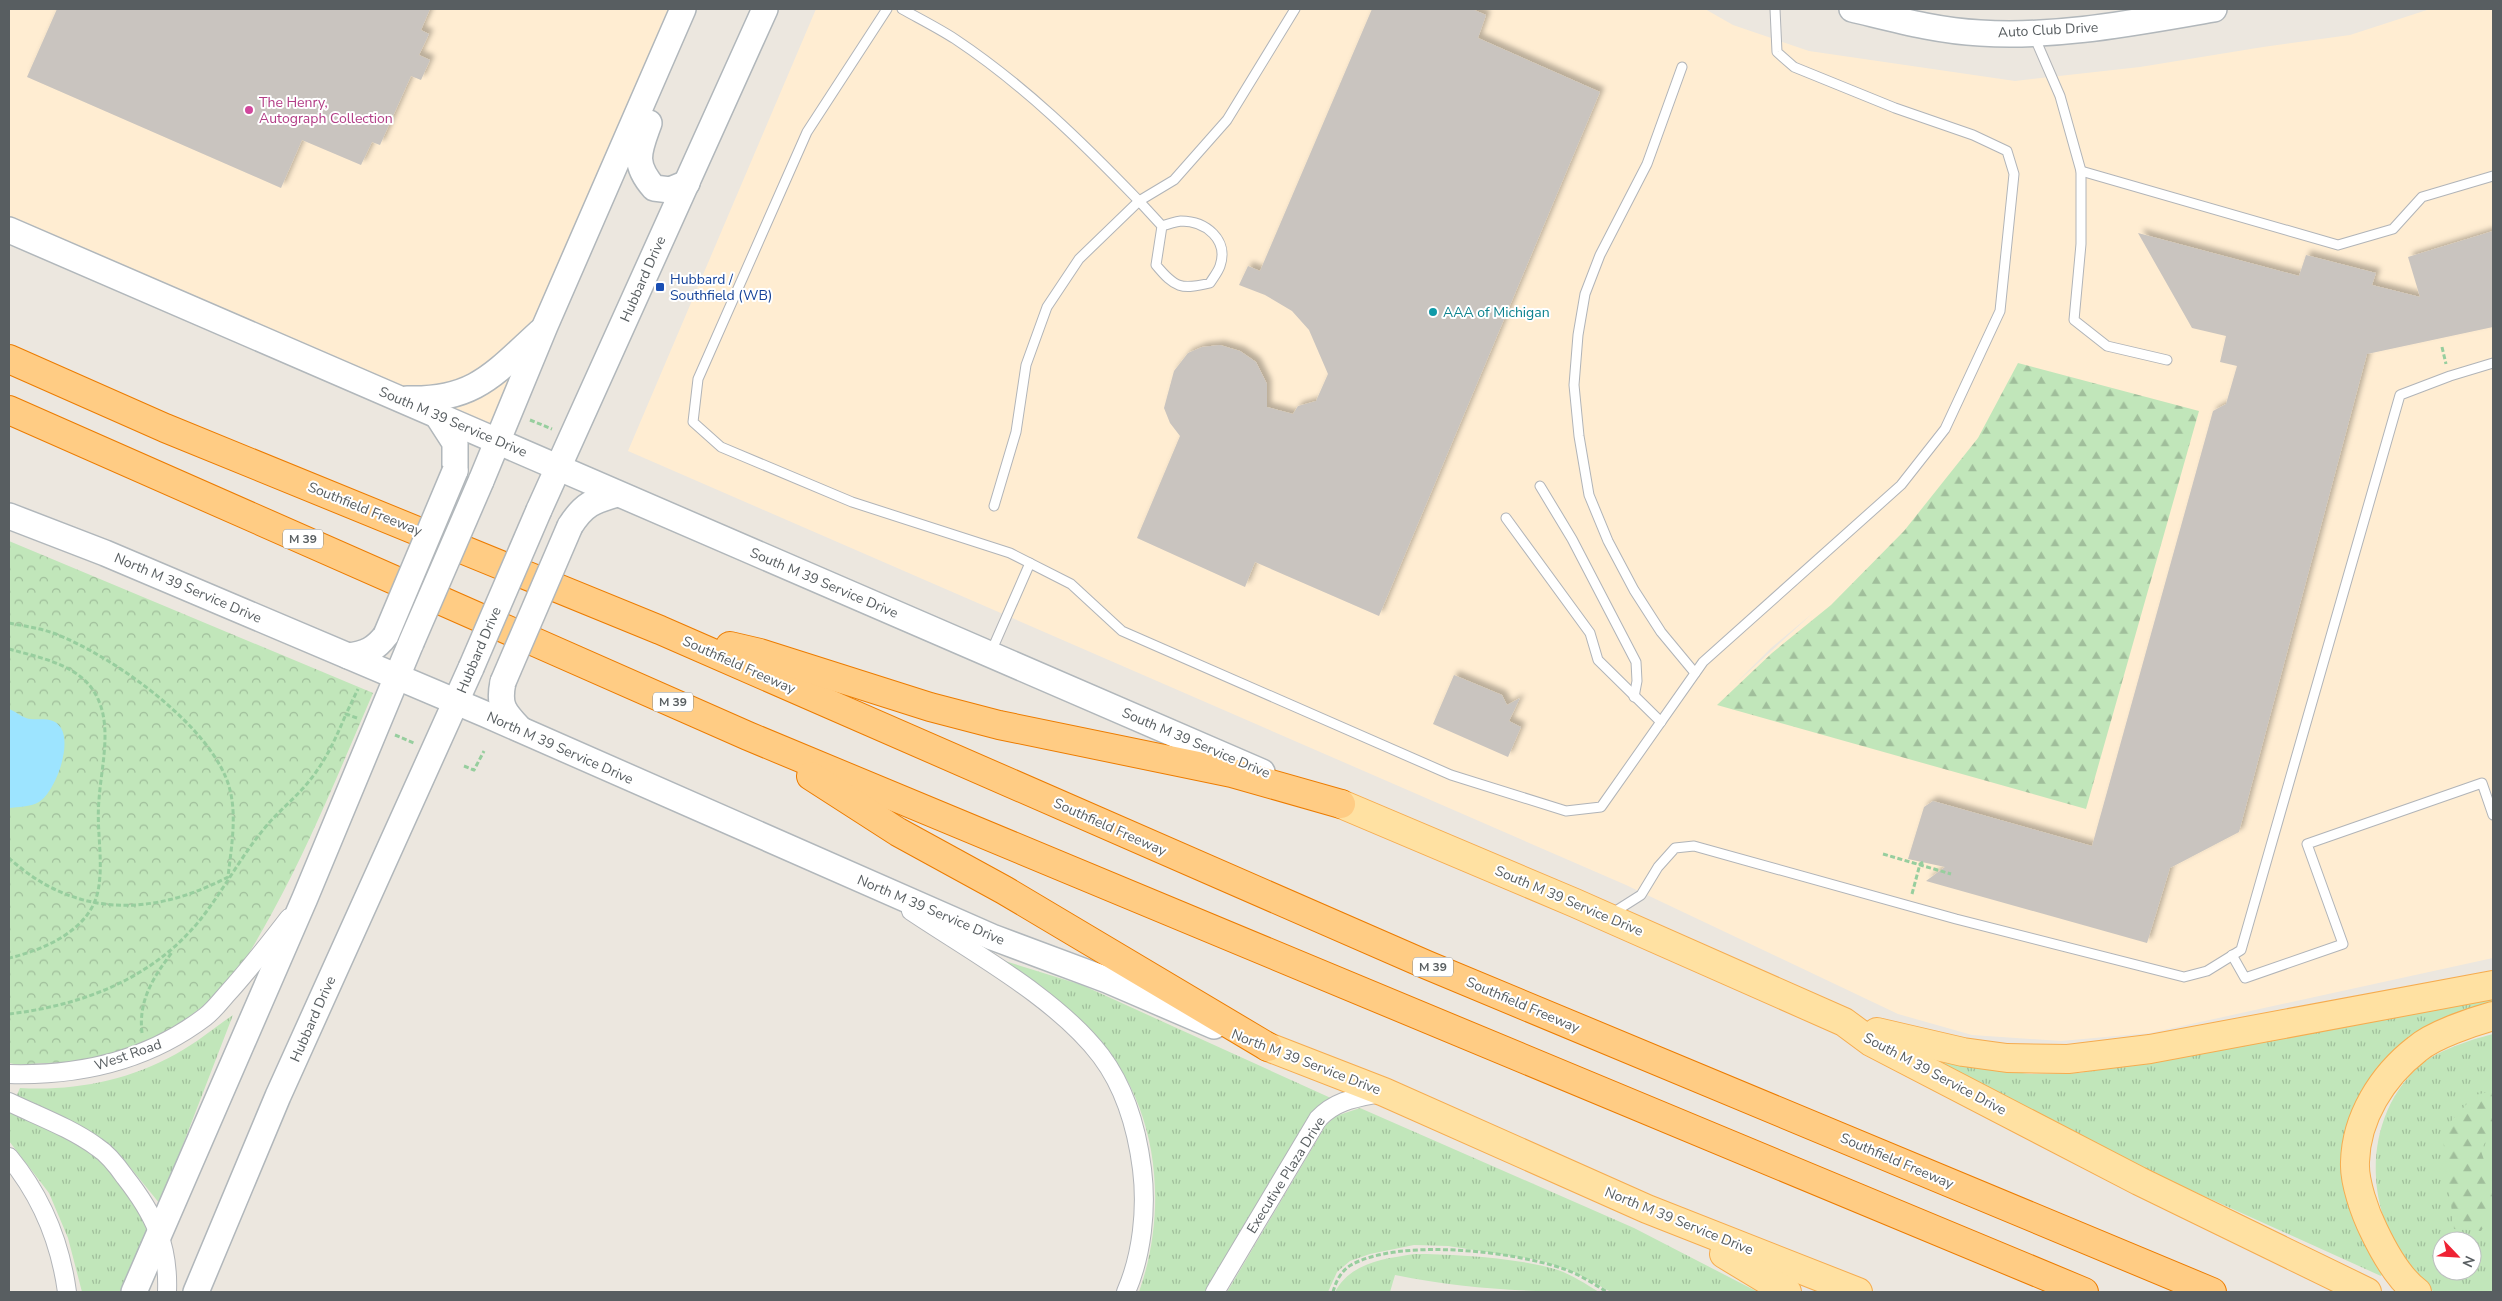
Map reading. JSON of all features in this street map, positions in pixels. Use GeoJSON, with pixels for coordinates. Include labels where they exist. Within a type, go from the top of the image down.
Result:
{"type":"FeatureCollection","features":[{"type":"Feature","properties":{"kind":"highway","name":"Southfield Freeway"},"geometry":{"type":"LineString","coordinates":[[9,359],[165,428],[660,630],[1427,965],[2212,1292]]}},
{"type":"Feature","properties":{"kind":"highway","name":"M 39"},"geometry":{"type":"LineString","coordinates":[[9,410],[748,736],[2084,1292]]}},
{"type":"Feature","properties":{"kind":"highway"},"geometry":{"type":"LineString","coordinates":[[660,630],[760,654],[930,707],[999,725],[1232,773],[1341,804]]}},
{"type":"Feature","properties":{"kind":"highway"},"geometry":{"type":"LineString","coordinates":[[748,736],[898,832],[1004,890],[1268,1047]]}},
{"type":"Feature","properties":{"kind":"main road"},"geometry":{"type":"LineString","coordinates":[[134,1292],[305,898],[411,643],[498,442],[545,326],[683,9]]}},
{"type":"Feature","properties":{"kind":"main road"},"geometry":{"type":"LineString","coordinates":[[704,144],[704,108],[748,9]]}},
{"type":"Feature","properties":{"kind":"main road","name":"Hubbard Drive"},"geometry":{"type":"LineString","coordinates":[[196,1292],[278,1096],[456,702],[539,510],[650,262],[766,9]]}},
{"type":"Feature","properties":{"kind":"main road","name":"Auto Club Drive"},"geometry":{"type":"LineString","coordinates":[[1852,9],[1945,30],[2033,34],[2112,26],[2214,9]]}},
{"type":"Feature","properties":{"kind":"main road"},"geometry":{"type":"LineString","coordinates":[[660,62],[658,96],[638,153],[642,174],[654,188],[670,190],[687,182]]}},
{"type":"Feature","properties":{"kind":"main road","name":"South M 39 Service Drive"},"geometry":{"type":"LineString","coordinates":[[9,230],[617,494],[1606,917],[1844,1022],[1871,1042],[2139,1181],[2367,1292]]}},
{"type":"Feature","properties":{"kind":"main road"},"geometry":{"type":"LineString","coordinates":[[396,398],[424,399],[452,396],[482,382],[489,378],[545,326]]}},
{"type":"Feature","properties":{"kind":"main road"},"geometry":{"type":"LineString","coordinates":[[348,656],[362,655],[372,650],[386,635],[455,471],[455,443],[437,415]]}},
{"type":"Feature","properties":{"kind":"main road"},"geometry":{"type":"LineString","coordinates":[[523,732],[504,711],[500,696],[503,682],[570,526],[580,510],[595,500],[617,494]]}},
{"type":"Feature","properties":{"kind":"main road","name":"North M 39 Service Drive"},"geometry":{"type":"LineString","coordinates":[[9,516],[105,552],[456,702],[992,937],[1107,980],[1268,1047],[1384,1092],[1648,1209],[1858,1292]]}},
{"type":"Feature","properties":{"kind":"main road"},"geometry":{"type":"LineString","coordinates":[[1844,1022],[1902,1039],[1963,1052],[2007,1058],[2068,1059],[2150,1049],[2493,985]]}},
{"type":"Feature","properties":{"kind":"main road"},"geometry":{"type":"LineString","coordinates":[[2417,1292],[2385,1254],[2365,1212],[2355,1163],[2361,1121],[2384,1081],[2417,1048],[2472,1022],[2493,1016]]}},
{"type":"Feature","properties":{"kind":"main road"},"geometry":{"type":"LineString","coordinates":[[1648,1209],[1787,1292]]}},
{"type":"Feature","properties":{"kind":"street"},"geometry":{"type":"LineString","coordinates":[[878,888],[1036,994],[1062,1014],[1102,1057],[1119,1086],[1130,1111],[1139,1148],[1144,1186],[1143,1226],[1136,1262],[1126,1292]]}},
{"type":"Feature","properties":{"kind":"street","name":"West Road"},"geometry":{"type":"LineString","coordinates":[[9,1074],[44,1075],[103,1066],[158,1048],[206,1016],[242,977],[305,898]]}},
{"type":"Feature","properties":{"kind":"street","name":"Executive Plaza Drive"},"geometry":{"type":"LineString","coordinates":[[1215,1292],[1318,1119],[1329,1108],[1342,1100],[1384,1092]]}},
{"type":"Feature","properties":{"kind":"street"},"geometry":{"type":"LineString","coordinates":[[9,1102],[98,1147],[144,1201],[160,1232],[168,1272],[168,1292]]}},
{"type":"Feature","properties":{"kind":"street"},"geometry":{"type":"LineString","coordinates":[[9,1157],[28,1181],[49,1220],[64,1265],[67,1292]]}},
{"type":"Feature","properties":{"kind":"lane"},"geometry":{"type":"LineString","coordinates":[[887,9],[806,132],[698,379],[692,422],[721,447],[843,498],[1010,553],[1071,584],[1122,631],[1452,775],[1566,811],[1601,807],[1703,662],[1901,485],[1945,429],[2000,311],[2014,174],[2007,150],[1973,135],[1895,108],[1794,67],[1777,52],[1775,9]]}},
{"type":"Feature","properties":{"kind":"lane"},"geometry":{"type":"LineString","coordinates":[[902,9],[955,39],[1032,97],[1088,148],[1162,226]]}},
{"type":"Feature","properties":{"kind":"lane"},"geometry":{"type":"LineString","coordinates":[[994,506],[1016,432],[1026,365],[1047,307],[1079,259],[1139,201],[1174,180],[1227,120],[1295,9]]}},
{"type":"Feature","properties":{"kind":"lane"},"geometry":{"type":"LineString","coordinates":[[2033,34],[2060,96],[2082,171],[2081,244],[2074,320],[2107,346],[2166,360]]}},
{"type":"Feature","properties":{"kind":"lane"},"geometry":{"type":"LineString","coordinates":[[1682,67],[1647,164],[1600,255],[1585,294],[1578,335],[1574,385],[1579,436],[1589,495],[1608,541],[1634,590],[1661,632],[1695,673]]}},
{"type":"Feature","properties":{"kind":"lane"},"geometry":{"type":"LineString","coordinates":[[2082,171],[2338,245],[2394,229],[2422,197],[2493,176]]}},
{"type":"Feature","properties":{"kind":"lane"},"geometry":{"type":"LineString","coordinates":[[1180,221],[1198,223],[1214,232],[1222,246],[1220,266],[1210,284],[1187,289],[1170,283],[1156,265],[1162,226],[1180,221]]}},
{"type":"Feature","properties":{"kind":"lane"},"geometry":{"type":"LineString","coordinates":[[650,262],[678,226]]}},
{"type":"Feature","properties":{"kind":"lane"},"geometry":{"type":"LineString","coordinates":[[1606,917],[1641,895],[1658,867],[1675,848],[1694,846],[1956,919],[2184,977],[2207,971],[2241,950],[2400,395],[2450,376],[2493,363]]}},
{"type":"Feature","properties":{"kind":"lane"},"geometry":{"type":"LineString","coordinates":[[1540,486],[1572,539],[1636,662],[1637,681],[1634,696]]}},
{"type":"Feature","properties":{"kind":"lane"},"geometry":{"type":"LineString","coordinates":[[1506,518],[1590,633],[1598,660],[1661,722]]}},
{"type":"Feature","properties":{"kind":"lane"},"geometry":{"type":"LineString","coordinates":[[990,654],[1030,563]]}},
{"type":"Feature","properties":{"kind":"lane"},"geometry":{"type":"LineString","coordinates":[[2232,955],[2245,978],[2343,944],[2307,844],[2482,783],[2493,815]]}},
{"type":"Feature","properties":{"kind":"path"},"geometry":{"type":"LineString","coordinates":[[2442,347],[2447,365]]}},
{"type":"Feature","properties":{"kind":"path"},"geometry":{"type":"LineString","coordinates":[[530,420],[558,431]]}},
{"type":"Feature","properties":{"kind":"path"},"geometry":{"type":"LineString","coordinates":[[9,623],[53,633],[120,670],[184,720],[202,738],[221,764],[230,790],[233,814],[228,877]]}},
{"type":"Feature","properties":{"kind":"path"},"geometry":{"type":"LineString","coordinates":[[9,649],[63,665],[82,678],[98,698],[104,719],[104,745],[98,802],[100,866],[98,891],[93,904],[86,917],[68,933],[47,945],[9,958]]}},
{"type":"Feature","properties":{"kind":"path"},"geometry":{"type":"LineString","coordinates":[[146,1052],[141,1031],[144,1000],[151,981],[177,946],[201,919],[228,877],[263,829],[309,782],[323,763],[358,688]]}},
{"type":"Feature","properties":{"kind":"path"},"geometry":{"type":"LineString","coordinates":[[346,714],[362,720]]}},
{"type":"Feature","properties":{"kind":"path"},"geometry":{"type":"LineString","coordinates":[[392,734],[420,746]]}},
{"type":"Feature","properties":{"kind":"path"},"geometry":{"type":"LineString","coordinates":[[464,766],[474,770],[484,751]]}},
{"type":"Feature","properties":{"kind":"path"},"geometry":{"type":"LineString","coordinates":[[1883,854],[1922,863],[1951,874]]}},
{"type":"Feature","properties":{"kind":"path"},"geometry":{"type":"LineString","coordinates":[[9,858],[20,868],[56,891],[93,904],[159,902],[200,892],[228,877]]}},
{"type":"Feature","properties":{"kind":"path"},"geometry":{"type":"LineString","coordinates":[[1912,894],[1922,863]]}},
{"type":"Feature","properties":{"kind":"path"},"geometry":{"type":"LineString","coordinates":[[9,1014],[84,999],[119,986],[177,946]]}},
{"type":"Feature","properties":{"kind":"path"},"geometry":{"type":"LineString","coordinates":[[1333,1292],[1336,1279],[1350,1266],[1368,1258],[1407,1250],[1444,1249],[1535,1260],[1565,1269],[1607,1292]]}},
{"type":"Feature","properties":{"kind":"shaded area"},"geometry":{"type":"Polygon","coordinates":[[[9,9],[683,9],[498,442],[9,230],[9,9]]]}},
{"type":"Feature","properties":{"kind":"shaded area"},"geometry":{"type":"Polygon","coordinates":[[[816,9],[1705,9],[1733,25],[1809,51],[2015,81],[2140,67],[2350,35],[2430,9],[2493,9],[2493,958],[2150,1033],[2061,1041],[1972,1035],[1898,1014],[1626,885],[628,451],[816,9]],[[1814,612],[1771,648],[1735,684],[1814,612]]]}},
{"type":"Feature","properties":{"kind":"green space"},"geometry":{"type":"Polygon","coordinates":[[[2018,363],[2199,411],[2086,809],[1717,705],[1772,653],[1831,605],[1904,531],[1978,438],[2018,363]]]}},
{"type":"Feature","properties":{"kind":"green space"},"geometry":{"type":"Polygon","coordinates":[[[9,541],[373,693],[300,859],[272,913],[238,970],[225,986],[202,1007],[172,1029],[140,1047],[110,1057],[19,1065],[9,1063],[9,541]]]}},
{"type":"Feature","properties":{"kind":"green space"},"geometry":{"type":"Polygon","coordinates":[[[992,957],[1082,985],[1333,1099],[1304,1131],[1206,1292],[1139,1292],[1149,1258],[1154,1224],[1155,1188],[1152,1154],[1144,1120],[1131,1087],[1113,1057],[1079,1019],[1055,1000],[992,957]]]}},
{"type":"Feature","properties":{"kind":"green space"},"geometry":{"type":"Polygon","coordinates":[[[2493,999],[2493,1008],[2476,1013],[2355,1119],[2384,1270],[2381,1276],[2091,1145],[1915,1049],[1998,1070],[2030,1074],[2079,1073],[2493,999]]]}},
{"type":"Feature","properties":{"kind":"green space"},"geometry":{"type":"Polygon","coordinates":[[[233,1015],[160,1204],[129,1166],[104,1142],[68,1119],[16,1097],[20,1088],[40,1089],[80,1086],[139,1071],[183,1050],[233,1015]]]}},
{"type":"Feature","properties":{"kind":"green space"},"geometry":{"type":"Polygon","coordinates":[[[2493,1034],[2493,1292],[2457,1294],[2436,1292],[2427,1287],[2405,1259],[2391,1236],[2382,1211],[2377,1184],[2376,1157],[2380,1131],[2390,1106],[2404,1083],[2430,1058],[2466,1042],[2493,1034]]]}},
{"type":"Feature","properties":{"kind":"green space"},"geometry":{"type":"Polygon","coordinates":[[[2493,1091],[2493,1126],[2481,1151],[2493,1187],[2493,1212],[2481,1231],[2454,1229],[2442,1131],[2475,1095],[2493,1091]]]}},
{"type":"Feature","properties":{"kind":"green space"},"geometry":{"type":"Polygon","coordinates":[[[1360,1108],[1634,1228],[1758,1292],[1611,1292],[1572,1271],[1539,1260],[1448,1246],[1414,1245],[1370,1254],[1350,1261],[1337,1272],[1328,1292],[1227,1292],[1326,1125],[1336,1116],[1360,1108]]]}},
{"type":"Feature","properties":{"kind":"green space"},"geometry":{"type":"Polygon","coordinates":[[[9,1112],[72,1140],[94,1153],[114,1172],[146,1217],[148,1231],[125,1292],[82,1292],[68,1238],[49,1193],[9,1141],[9,1112]]]}},
{"type":"Feature","properties":{"kind":"green space"},"geometry":{"type":"Polygon","coordinates":[[[1414,1254],[1525,1262],[1568,1274],[1599,1292],[1496,1289],[1446,1284],[1395,1275],[1390,1292],[1335,1292],[1350,1274],[1359,1268],[1380,1260],[1414,1254]]]}},
{"type":"Feature","properties":{"kind":"water"},"geometry":{"type":"Polygon","coordinates":[[[9,709],[26,718],[53,721],[61,728],[64,736],[64,746],[63,757],[56,779],[45,797],[32,805],[9,808],[9,709]]]}},
{"type":"Feature","properties":{"kind":"building","name":"The Henry, Autograph Collection"},"geometry":{"type":"Polygon","coordinates":[[[57,9],[430,9],[421,30],[429,34],[419,55],[430,60],[421,80],[411,76],[380,145],[372,142],[361,165],[302,140],[281,188],[27,77],[57,9]]]}},
{"type":"Feature","properties":{"kind":"building","name":"AAA of Michigan"},"geometry":{"type":"Polygon","coordinates":[[[1372,9],[1472,9],[1486,15],[1478,38],[1600,92],[1379,616],[1255,562],[1245,587],[1137,538],[1180,436],[1170,423],[1164,408],[1174,371],[1188,353],[1202,347],[1220,345],[1240,351],[1256,362],[1267,384],[1267,407],[1293,414],[1298,406],[1316,401],[1328,374],[1309,330],[1292,311],[1265,295],[1239,285],[1248,266],[1260,271],[1372,9]]]}},
{"type":"Feature","properties":{"kind":"building"},"geometry":{"type":"Polygon","coordinates":[[[2493,231],[2493,327],[2367,354],[2239,832],[2170,868],[2147,943],[1926,881],[1945,867],[1908,859],[1924,807],[1933,801],[2092,846],[2213,411],[2226,404],[2237,366],[2220,362],[2226,336],[2192,328],[2138,233],[2299,276],[2306,255],[2376,273],[2372,285],[2420,297],[2408,257],[2493,231]]]}},
{"type":"Feature","properties":{"kind":"building"},"geometry":{"type":"Polygon","coordinates":[[[1454,675],[1502,695],[1507,705],[1520,698],[1509,721],[1521,727],[1508,757],[1433,724],[1454,675]]]}},
{"type":"Feature","properties":{"kind":"place","name":"The Henry, Autograph Collection"},"geometry":{"type":"Point","coordinates":[249,110]}},
{"type":"Feature","properties":{"kind":"place","name":"Hubbard / Southfield (WB)"},"geometry":{"type":"Point","coordinates":[660,287]}},
{"type":"Feature","properties":{"kind":"place","name":"AAA of Michigan"},"geometry":{"type":"Point","coordinates":[1433,312]}}]}
